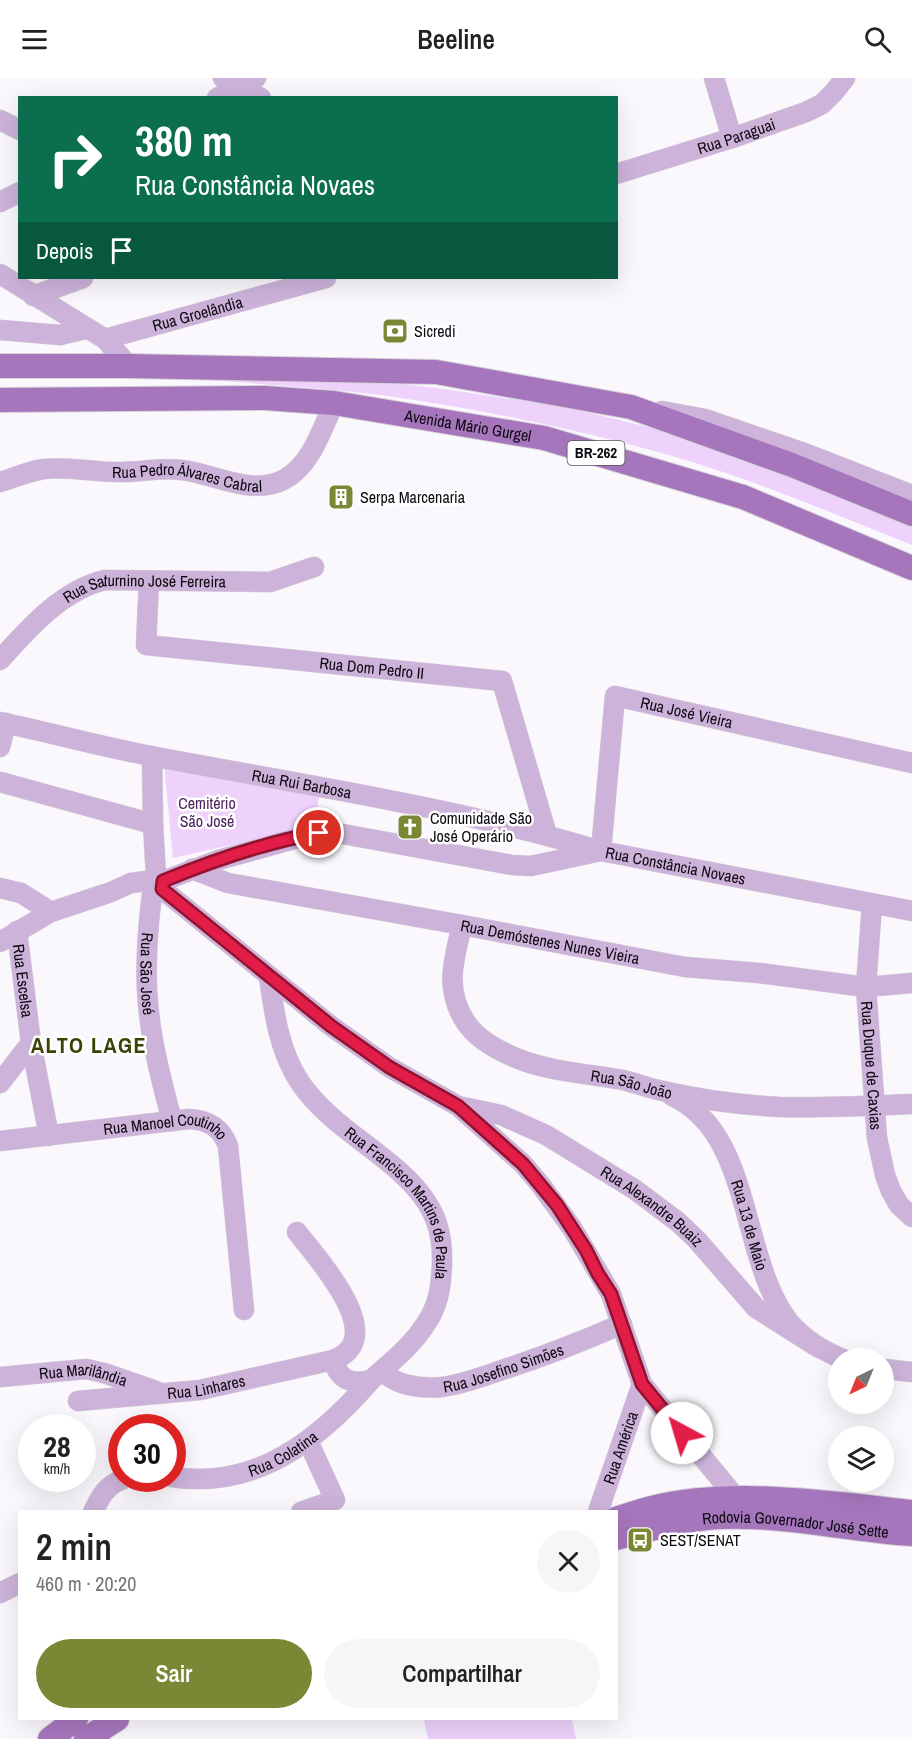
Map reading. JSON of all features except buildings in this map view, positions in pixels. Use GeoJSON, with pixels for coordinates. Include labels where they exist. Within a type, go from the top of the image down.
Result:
{"type":"FeatureCollection","features":[{"type":"Feature","properties":{"kind":"main road"},"geometry":{"type":"LineString","coordinates":[[0,366],[436,372],[631,408],[792,465],[912,514]]}},
{"type":"Feature","properties":{"kind":"main road","name":"Avenida Mário Gurgel"},"geometry":{"type":"LineString","coordinates":[[0,400],[265,398],[334,403],[544,438],[743,497],[912,568]]}},
{"type":"Feature","properties":{"kind":"main road","name":"Rodovia Governador José Sette"},"geometry":{"type":"LineString","coordinates":[[618,1518],[651,1508],[705,1500],[737,1499],[807,1501],[912,1512]]}},
{"type":"Feature","properties":{"kind":"main road","name":"Rodovia Governador José Sette"},"geometry":{"type":"LineString","coordinates":[[618,1537],[690,1520],[721,1517],[807,1521],[912,1534]]}},
{"type":"Feature","properties":{"kind":"main road"},"geometry":{"type":"LineString","coordinates":[[50,1739],[75,1720]]}},
{"type":"Feature","properties":{"kind":"main road"},"geometry":{"type":"LineString","coordinates":[[86,1739],[115,1720]]}},
{"type":"Feature","properties":{"kind":"street"},"geometry":{"type":"LineString","coordinates":[[714,78],[732,138]]}},
{"type":"Feature","properties":{"kind":"street","name":"Rua Paraguai"},"geometry":{"type":"LineString","coordinates":[[618,173],[806,112],[822,104],[845,78]]}},
{"type":"Feature","properties":{"kind":"street"},"geometry":{"type":"LineString","coordinates":[[220,96],[240,80],[259,96]]}},
{"type":"Feature","properties":{"kind":"street"},"geometry":{"type":"LineString","coordinates":[[0,120],[18,129]]}},
{"type":"Feature","properties":{"kind":"street"},"geometry":{"type":"LineString","coordinates":[[0,202],[18,193]]}},
{"type":"Feature","properties":{"kind":"street"},"geometry":{"type":"LineString","coordinates":[[0,274],[85,329],[105,339],[129,366]]}},
{"type":"Feature","properties":{"kind":"street"},"geometry":{"type":"LineString","coordinates":[[33,296],[80,279]]}},
{"type":"Feature","properties":{"kind":"street","name":"Rua Groelândia"},"geometry":{"type":"LineString","coordinates":[[105,339],[322,279]]}},
{"type":"Feature","properties":{"kind":"street"},"geometry":{"type":"LineString","coordinates":[[0,330],[60,335],[85,329]]}},
{"type":"Feature","properties":{"kind":"street","name":"Rua Pedro Álvares Cabral"},"geometry":{"type":"LineString","coordinates":[[0,482],[44,470],[111,472],[181,470],[240,484],[265,486],[276,483],[301,465],[318,438],[334,403]]}},
{"type":"Feature","properties":{"kind":"street"},"geometry":{"type":"LineString","coordinates":[[631,408],[686,414],[705,419],[807,454],[912,495]]}},
{"type":"Feature","properties":{"kind":"street","name":"Rua Saturnino José Ferreira"},"geometry":{"type":"LineString","coordinates":[[0,660],[53,608],[79,589],[105,580],[270,582],[314,567]]}},
{"type":"Feature","properties":{"kind":"street","name":"Rua Dom Pedro II"},"geometry":{"type":"LineString","coordinates":[[148,581],[146,645],[502,681],[548,835]]}},
{"type":"Feature","properties":{"kind":"street","name":"Rua José Vieira"},"geometry":{"type":"LineString","coordinates":[[601,851],[615,696],[912,763]]}},
{"type":"Feature","properties":{"kind":"street"},"geometry":{"type":"LineString","coordinates":[[0,747],[3,723]]}},
{"type":"Feature","properties":{"kind":"street","name":"Rua Rui Barbosa"},"geometry":{"type":"LineString","coordinates":[[3,723],[152,756],[321,788],[377,796],[548,835],[601,851]]}},
{"type":"Feature","properties":{"kind":"street","name":"Rua São José"},"geometry":{"type":"LineString","coordinates":[[152,756],[154,886],[146,947],[149,1013],[157,1062],[172,1121]]}},
{"type":"Feature","properties":{"kind":"street"},"geometry":{"type":"LineString","coordinates":[[0,782],[153,824]]}},
{"type":"Feature","properties":{"kind":"street","name":"Rua Constância Novaes"},"geometry":{"type":"LineString","coordinates":[[5,938],[51,912],[111,892],[154,886],[192,869],[305,836],[332,832],[512,865],[538,865],[601,851],[912,911]]}},
{"type":"Feature","properties":{"kind":"street","name":"Rua Demóstenes Nunes Vieira"},"geometry":{"type":"LineString","coordinates":[[192,869],[228,883],[685,967],[866,987],[912,983]]}},
{"type":"Feature","properties":{"kind":"street","name":"Rua América"},"geometry":{"type":"LineString","coordinates":[[154,886],[372,1056],[458,1106],[516,1157],[551,1198],[586,1250],[611,1294],[642,1384],[737,1499]]}},
{"type":"Feature","properties":{"kind":"street"},"geometry":{"type":"LineString","coordinates":[[0,888],[21,893],[36,900],[51,912]]}},
{"type":"Feature","properties":{"kind":"street","name":"Rua Duque de Caxias"},"geometry":{"type":"LineString","coordinates":[[872,904],[866,987],[877,1137],[891,1191],[899,1204],[912,1217]]}},
{"type":"Feature","properties":{"kind":"street","name":"Rua São João"},"geometry":{"type":"LineString","coordinates":[[462,925],[453,968],[453,996],[465,1023],[485,1042],[515,1058],[532,1064],[627,1081],[658,1090],[779,1107],[912,1104]]}},
{"type":"Feature","properties":{"kind":"street","name":"Rua Escelsa"},"geometry":{"type":"LineString","coordinates":[[5,938],[31,1043],[49,1136]]}},
{"type":"Feature","properties":{"kind":"street","name":"Rua Francisco Martins de Paula"},"geometry":{"type":"LineString","coordinates":[[269,976],[279,1034],[291,1067],[300,1082],[323,1111],[406,1178],[430,1208],[442,1240],[444,1257],[440,1294],[425,1326],[377,1375]]}},
{"type":"Feature","properties":{"kind":"street"},"geometry":{"type":"LineString","coordinates":[[0,1083],[31,1043]]}},
{"type":"Feature","properties":{"kind":"street","name":"Rua 13 de Maio"},"geometry":{"type":"LineString","coordinates":[[658,1090],[677,1098],[689,1107],[709,1125],[718,1137],[731,1167],[762,1263],[780,1307],[790,1323],[819,1348],[828,1352]]}},
{"type":"Feature","properties":{"kind":"street","name":"Rua Alexandre Buaiz"},"geometry":{"type":"LineString","coordinates":[[458,1106],[501,1116],[546,1135],[634,1189],[678,1222],[697,1240],[756,1308],[819,1348]]}},
{"type":"Feature","properties":{"kind":"street","name":"Rua Manoel Coutinho"},"geometry":{"type":"LineString","coordinates":[[0,1141],[189,1119],[208,1122],[218,1128],[228,1146],[244,1311]]}},
{"type":"Feature","properties":{"kind":"street"},"geometry":{"type":"LineString","coordinates":[[297,1232],[338,1286],[352,1313],[354,1338],[343,1356],[333,1360],[340,1376],[355,1383],[377,1375]]}},
{"type":"Feature","properties":{"kind":"street","name":"Rua Josefino Simões"},"geometry":{"type":"LineString","coordinates":[[377,1375],[416,1386],[440,1387],[460,1383],[556,1352],[622,1324]]}},
{"type":"Feature","properties":{"kind":"street","name":"Rua Linhares"},"geometry":{"type":"LineString","coordinates":[[78,1401],[200,1390],[333,1360]]}},
{"type":"Feature","properties":{"kind":"street","name":"Rua Marilândia"},"geometry":{"type":"LineString","coordinates":[[0,1377],[86,1369],[164,1394]]}},
{"type":"Feature","properties":{"kind":"street"},"geometry":{"type":"LineString","coordinates":[[894,1369],[912,1372]]}},
{"type":"Feature","properties":{"kind":"street","name":"Rua Colatina"},"geometry":{"type":"LineString","coordinates":[[186,1479],[226,1478],[244,1474],[298,1449],[340,1413],[377,1375]]}},
{"type":"Feature","properties":{"kind":"street","name":"Rua América"},"geometry":{"type":"LineString","coordinates":[[599,1510],[642,1384]]}},
{"type":"Feature","properties":{"kind":"street"},"geometry":{"type":"LineString","coordinates":[[306,1510],[334,1500],[308,1441]]}},
{"type":"Feature","properties":{"kind":"street"},"geometry":{"type":"LineString","coordinates":[[94,1510],[108,1488]]}},
{"type":"Feature","properties":{"kind":"street"},"geometry":{"type":"LineString","coordinates":[[0,1593],[18,1585]]}},
{"type":"Feature","properties":{"kind":"green space"},"geometry":{"type":"Polygon","coordinates":[[[189,378],[377,381],[570,408],[677,434],[912,519],[912,545],[731,475],[669,455],[597,436],[453,406],[380,395],[189,378]]]}},
{"type":"Feature","properties":{"kind":"green space","name":"Cemitério São José"},"geometry":{"type":"Polygon","coordinates":[[[164,765],[319,794],[316,826],[173,858],[164,765]]]}},
{"type":"Feature","properties":{"kind":"green space"},"geometry":{"type":"Polygon","coordinates":[[[424,1720],[572,1720],[576,1739],[428,1739],[424,1720]]]}},
{"type":"Feature","properties":{"kind":"place","name":"Sicredi"},"geometry":{"type":"Point","coordinates":[395,331]}},
{"type":"Feature","properties":{"kind":"place","name":"Serpa Marcenaria"},"geometry":{"type":"Point","coordinates":[341,497]}},
{"type":"Feature","properties":{"kind":"place","name":"Comunidade São José Operário"},"geometry":{"type":"Point","coordinates":[410,827]}},
{"type":"Feature","properties":{"kind":"place","name":"SEST/SENAT"},"geometry":{"type":"Point","coordinates":[640,1540]}},
{"type":"Feature","properties":{"kind":"district","name":"ALTO LAGE"},"geometry":{"type":"Point","coordinates":[89,1045]}},
{"type":"Feature","properties":{"kind":"route"},"geometry":{"type":"LineString","coordinates":[[319,833],[192,869],[163,881],[162,889],[331,1026],[389,1067],[458,1106],[523,1164],[557,1205],[586,1250],[611,1294],[642,1384],[682,1433]]}}]}
